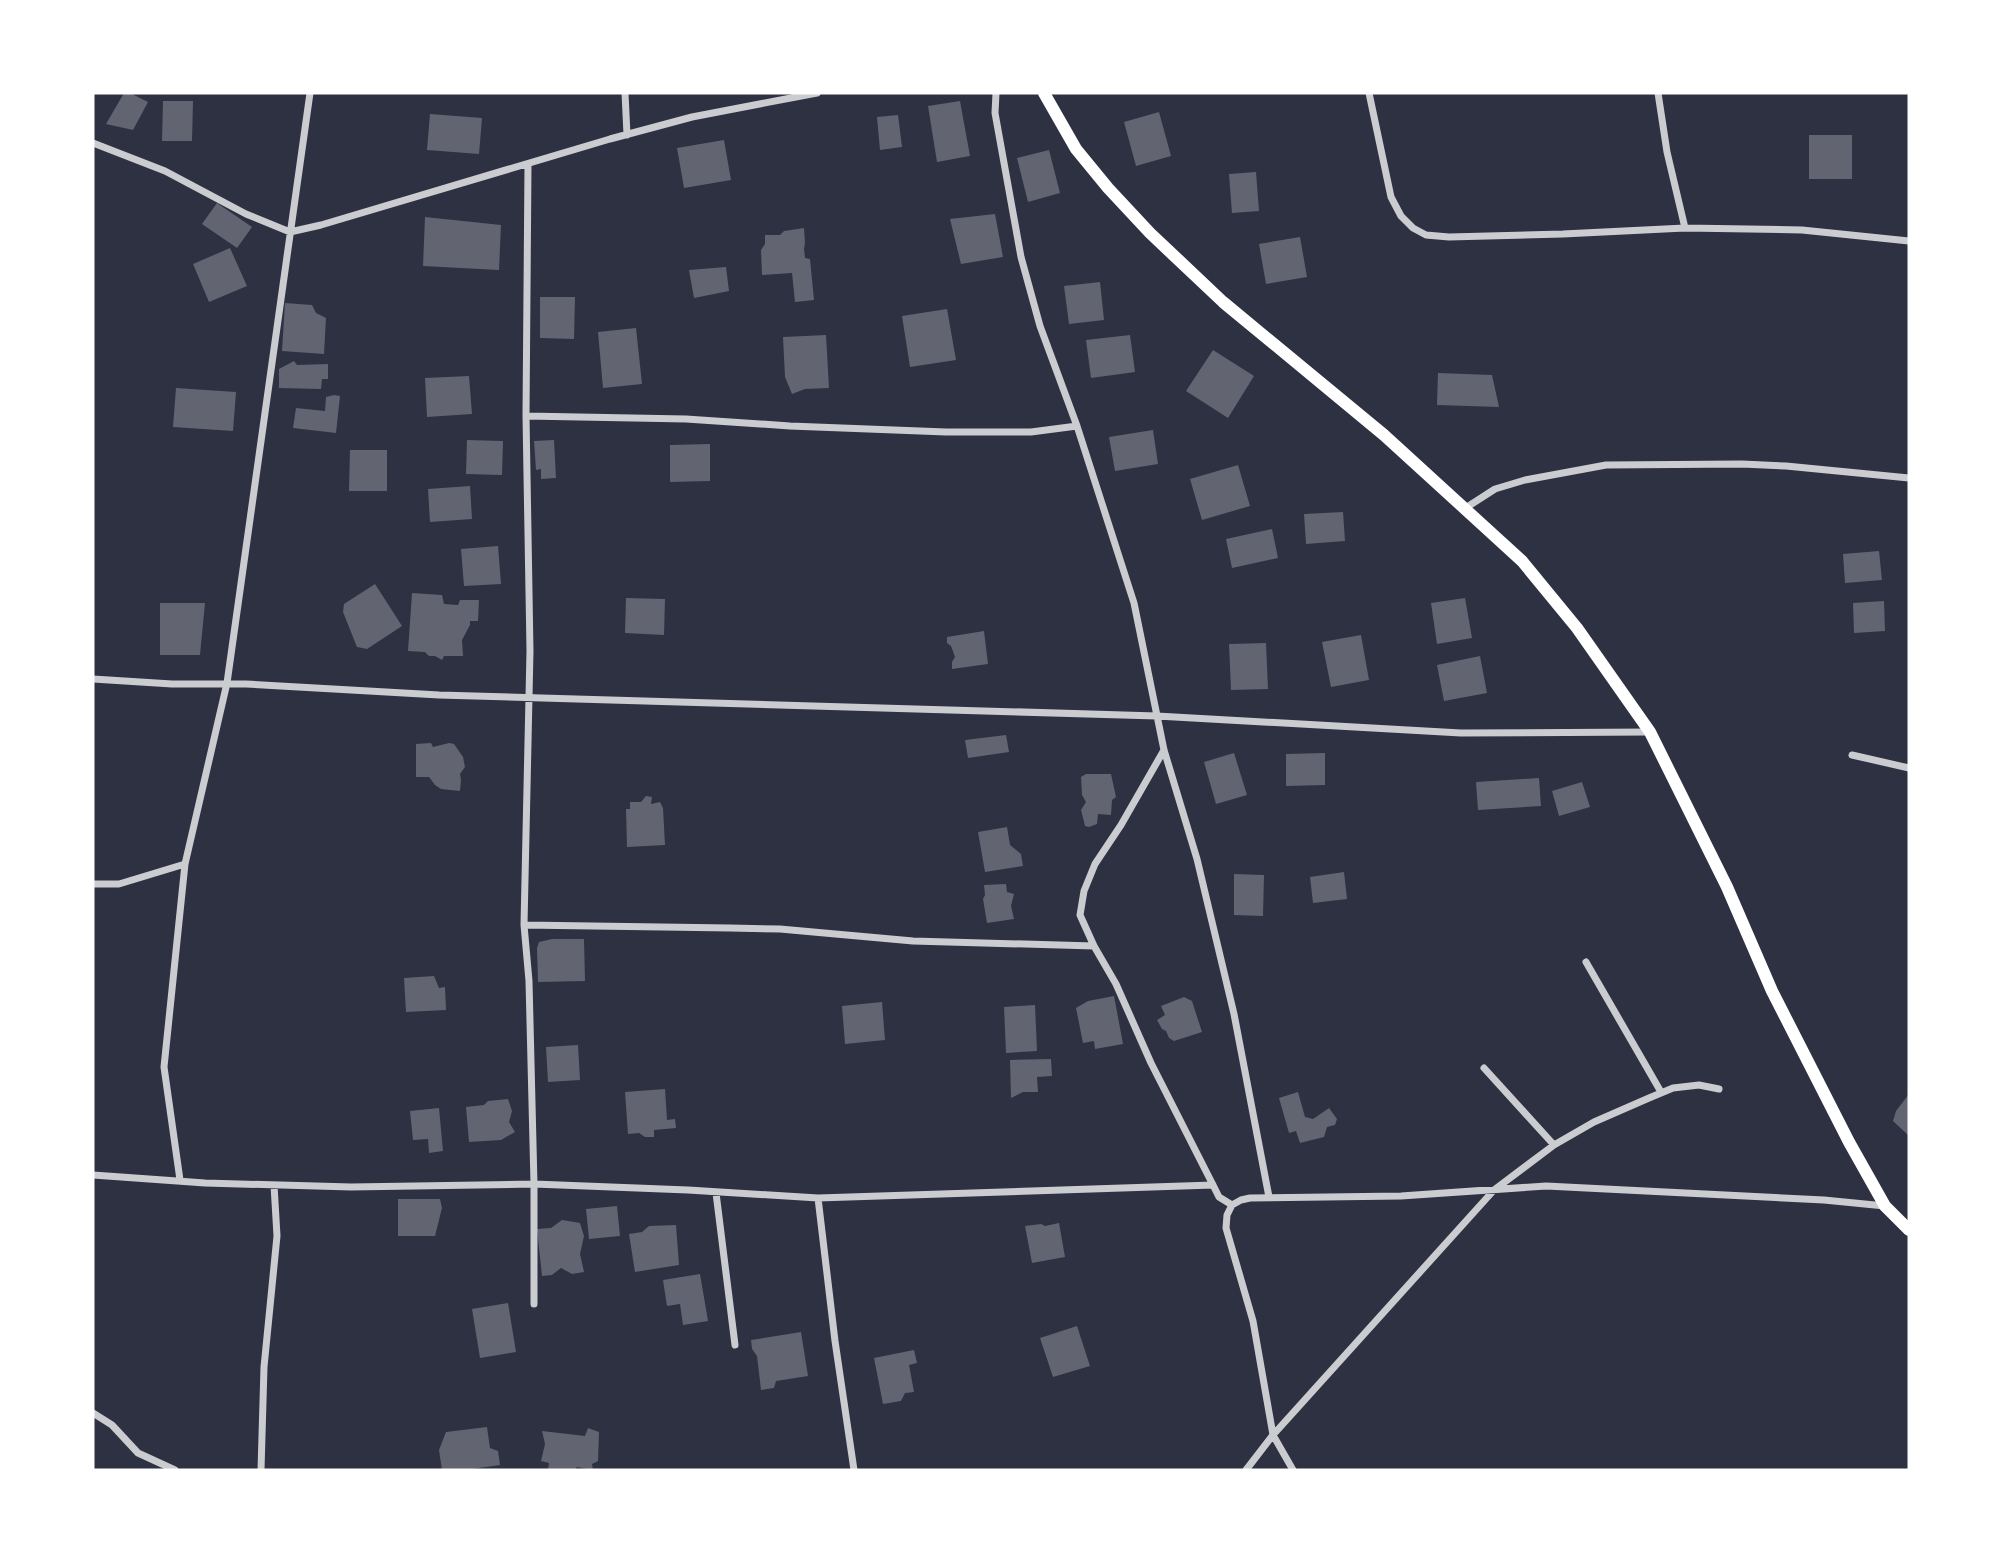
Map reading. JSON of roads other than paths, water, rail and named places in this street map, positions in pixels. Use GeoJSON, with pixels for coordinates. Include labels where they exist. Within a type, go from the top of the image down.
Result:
{"type":"FeatureCollection","features":[{"type":"Feature","properties":{"kind":"main road"},"geometry":{"type":"LineString","coordinates":[[1044,93],[1076,149],[1150,233],[1223,302],[1384,435],[1522,561],[1577,628],[1650,732],[1727,887],[1789,1024],[1849,1142],[1885,1206],[1909,1230]]}},
{"type":"Feature","properties":{"kind":"street"},"geometry":{"type":"LineString","coordinates":[[180,1180],[164,1067],[185,864],[227,683],[310,93]]}},
{"type":"Feature","properties":{"kind":"street"},"geometry":{"type":"LineString","coordinates":[[625,93],[627,135]]}},
{"type":"Feature","properties":{"kind":"street"},"geometry":{"type":"LineString","coordinates":[[93,143],[154,166],[246,214],[290,232],[692,117],[817,93]]}},
{"type":"Feature","properties":{"kind":"street"},"geometry":{"type":"LineString","coordinates":[[996,93],[995,113],[1021,257],[1040,326],[1077,426],[1134,603],[1164,750],[1198,859],[1234,1014],[1269,1197]]}},
{"type":"Feature","properties":{"kind":"street"},"geometry":{"type":"LineString","coordinates":[[1369,93],[1391,197],[1401,216],[1413,228],[1426,235],[1449,237],[1563,234],[1685,228],[1802,230],[1909,241]]}},
{"type":"Feature","properties":{"kind":"street"},"geometry":{"type":"LineString","coordinates":[[1658,93],[1667,152],[1685,228]]}},
{"type":"Feature","properties":{"kind":"street"},"geometry":{"type":"LineString","coordinates":[[528,164],[526,416],[530,650],[524,925],[529,981],[534,1304]]}},
{"type":"Feature","properties":{"kind":"street"},"geometry":{"type":"LineString","coordinates":[[526,416],[686,419],[946,432],[1031,432],[1077,426]]}},
{"type":"Feature","properties":{"kind":"street"},"geometry":{"type":"LineString","coordinates":[[1464,509],[1495,489],[1525,480],[1606,465],[1742,464],[1909,478]]}},
{"type":"Feature","properties":{"kind":"street"},"geometry":{"type":"LineString","coordinates":[[93,680],[172,684],[227,683],[439,695],[1157,716],[1461,733],[1650,732]]}},
{"type":"Feature","properties":{"kind":"street"},"geometry":{"type":"LineString","coordinates":[[1164,750],[1121,825],[1094,863],[1084,891],[1080,915],[1213,1185],[1219,1196],[1232,1205]]}},
{"type":"Feature","properties":{"kind":"street"},"geometry":{"type":"LineString","coordinates":[[1852,755],[1909,768]]}},
{"type":"Feature","properties":{"kind":"street"},"geometry":{"type":"LineString","coordinates":[[93,884],[119,884],[185,864]]}},
{"type":"Feature","properties":{"kind":"street"},"geometry":{"type":"LineString","coordinates":[[524,925],[780,929],[913,941],[1094,946]]}},
{"type":"Feature","properties":{"kind":"street"},"geometry":{"type":"LineString","coordinates":[[1586,962],[1661,1092]]}},
{"type":"Feature","properties":{"kind":"street"},"geometry":{"type":"LineString","coordinates":[[1484,1069],[1555,1145]]}},
{"type":"Feature","properties":{"kind":"street"},"geometry":{"type":"LineString","coordinates":[[1246,1470],[1273,1435],[1494,1190],[1555,1145],[1594,1122],[1673,1088],[1699,1085],[1719,1089]]}},
{"type":"Feature","properties":{"kind":"street"},"geometry":{"type":"LineString","coordinates":[[93,1175],[351,1187],[534,1184],[818,1198],[1213,1185]]}},
{"type":"Feature","properties":{"kind":"street"},"geometry":{"type":"LineString","coordinates":[[261,1470],[264,1367],[277,1236],[274,1185]]}},
{"type":"Feature","properties":{"kind":"street"},"geometry":{"type":"LineString","coordinates":[[1293,1470],[1273,1435],[1253,1321],[1226,1228],[1227,1215],[1232,1205],[1241,1200],[1269,1197],[1401,1196],[1546,1186],[1824,1200],[1885,1206]]}},
{"type":"Feature","properties":{"kind":"street"},"geometry":{"type":"LineString","coordinates":[[716,1192],[734,1345]]}},
{"type":"Feature","properties":{"kind":"street"},"geometry":{"type":"LineString","coordinates":[[818,1198],[854,1470]]}},
{"type":"Feature","properties":{"kind":"street"},"geometry":{"type":"LineString","coordinates":[[93,1413],[112,1425],[138,1453],[175,1470]]}}]}
